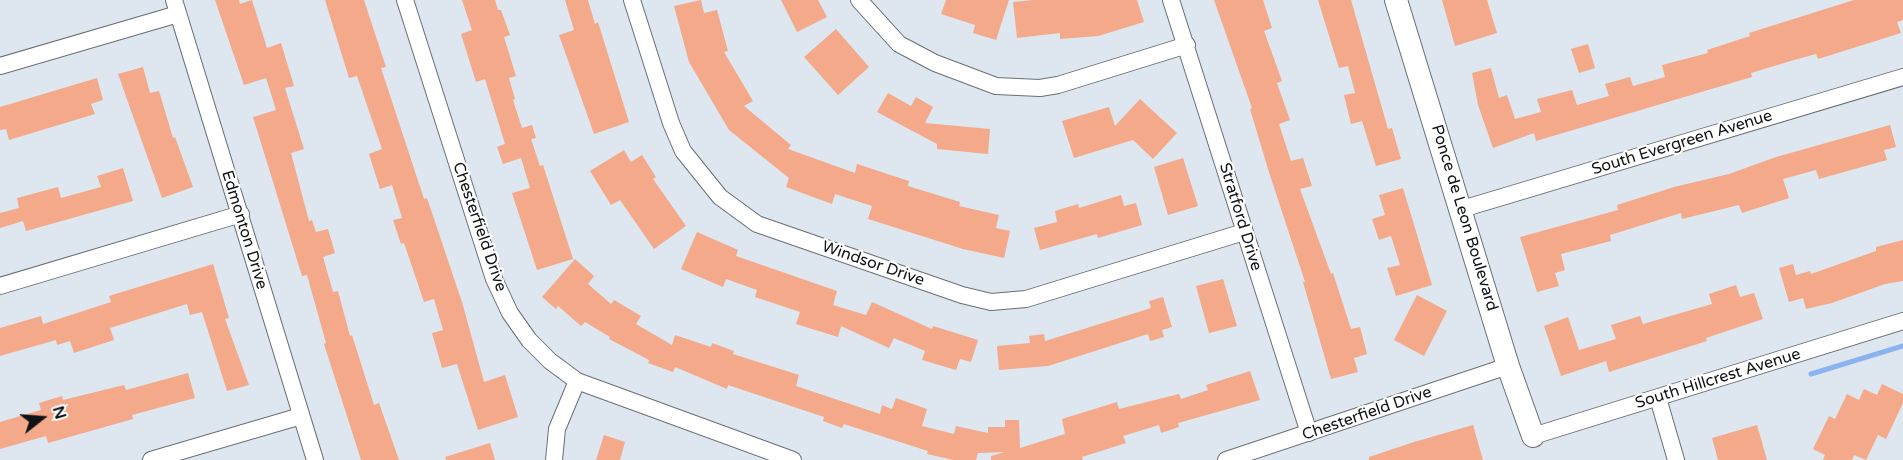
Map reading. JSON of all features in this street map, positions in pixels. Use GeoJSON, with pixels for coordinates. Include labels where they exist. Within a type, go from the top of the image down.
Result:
{"type":"FeatureCollection","features":[{"type":"Feature","properties":{"kind":"street","name":"Chesterfield Drive"},"geometry":{"type":"LineString","coordinates":[[405,0],[494,279],[510,313],[529,340],[550,361],[577,381],[794,460]]}},
{"type":"Feature","properties":{"kind":"street","name":"Windsor Drive"},"geometry":{"type":"LineString","coordinates":[[632,0],[671,123],[683,151],[720,197],[757,224],[962,295],[991,302],[1026,299],[1244,232]]}},
{"type":"Feature","properties":{"kind":"street"},"geometry":{"type":"LineString","coordinates":[[859,0],[899,44],[935,63],[996,86],[1040,88],[1058,85],[1187,45]]}},
{"type":"Feature","properties":{"kind":"street","name":"Stratford Drive"},"geometry":{"type":"LineString","coordinates":[[1171,0],[1309,434]]}},
{"type":"Feature","properties":{"kind":"street","name":"Ponce de Leon Boulevard"},"geometry":{"type":"LineString","coordinates":[[1396,0],[1462,209],[1508,366],[1533,436]]}},
{"type":"Feature","properties":{"kind":"street"},"geometry":{"type":"LineString","coordinates":[[0,66],[176,7]]}},
{"type":"Feature","properties":{"kind":"street","name":"Edmonton Drive"},"geometry":{"type":"LineString","coordinates":[[176,7],[315,460]]}},
{"type":"Feature","properties":{"kind":"street","name":"South Evergreen Avenue"},"geometry":{"type":"LineString","coordinates":[[1462,209],[1903,77]]}},
{"type":"Feature","properties":{"kind":"street"},"geometry":{"type":"LineString","coordinates":[[0,286],[241,214]]}},
{"type":"Feature","properties":{"kind":"street","name":"South Hillcrest Avenue"},"geometry":{"type":"LineString","coordinates":[[1533,436],[1903,321]]}},
{"type":"Feature","properties":{"kind":"street","name":"Chesterfield Drive"},"geometry":{"type":"LineString","coordinates":[[1226,460],[1508,366]]}},
{"type":"Feature","properties":{"kind":"street"},"geometry":{"type":"LineString","coordinates":[[554,460],[557,429],[577,381]]}},
{"type":"Feature","properties":{"kind":"street"},"geometry":{"type":"LineString","coordinates":[[1658,398],[1676,460]]}},
{"type":"Feature","properties":{"kind":"street"},"geometry":{"type":"LineString","coordinates":[[151,460],[301,416]]}},
{"type":"Feature","properties":{"kind":"building"},"geometry":{"type":"Polygon","coordinates":[[[215,0],[239,0],[240,4],[252,0],[267,48],[281,43],[294,86],[285,88],[304,149],[291,153],[309,221],[312,220],[316,232],[328,229],[335,253],[323,257],[333,292],[338,291],[350,336],[352,335],[374,405],[379,403],[399,460],[361,460],[324,344],[326,343],[307,275],[302,276],[253,117],[276,110],[266,78],[244,85],[215,0]]]}},
{"type":"Feature","properties":{"kind":"building"},"geometry":{"type":"Polygon","coordinates":[[[325,0],[364,0],[386,67],[381,68],[424,199],[427,198],[462,302],[484,382],[505,375],[518,417],[478,430],[457,364],[442,368],[432,333],[443,330],[434,299],[424,302],[404,243],[401,244],[393,220],[402,218],[392,185],[380,189],[369,154],[382,149],[357,76],[349,78],[325,0]]]}},
{"type":"Feature","properties":{"kind":"building"},"geometry":{"type":"Polygon","coordinates":[[[462,0],[495,0],[498,10],[501,10],[510,35],[504,37],[516,76],[509,78],[515,99],[513,100],[522,128],[532,125],[536,138],[531,139],[540,166],[543,165],[573,259],[537,270],[512,193],[530,188],[521,158],[503,164],[497,147],[505,144],[485,79],[476,82],[461,34],[472,30],[462,0]]]}},
{"type":"Feature","properties":{"kind":"building"},"geometry":{"type":"Polygon","coordinates":[[[565,0],[588,0],[595,24],[598,22],[629,122],[594,134],[559,35],[574,30],[565,0]]]}},
{"type":"Feature","properties":{"kind":"building"},"geometry":{"type":"Polygon","coordinates":[[[701,0],[704,13],[717,10],[728,51],[724,52],[753,101],[744,106],[791,145],[788,149],[855,173],[857,164],[909,181],[908,186],[960,202],[959,206],[999,215],[996,228],[1010,231],[1004,258],[963,249],[868,219],[872,206],[835,194],[832,204],[786,187],[789,178],[729,130],[689,62],[674,6],[701,0]]]}},
{"type":"Feature","properties":{"kind":"building"},"geometry":{"type":"Polygon","coordinates":[[[781,0],[818,0],[827,17],[797,32],[781,0]]]}},
{"type":"Feature","properties":{"kind":"building"},"geometry":{"type":"Polygon","coordinates":[[[946,0],[1009,0],[996,40],[973,33],[975,25],[941,14],[946,0]]]}},
{"type":"Feature","properties":{"kind":"building"},"geometry":{"type":"Polygon","coordinates":[[[1137,0],[1144,22],[1098,36],[1060,39],[1060,33],[1017,38],[1013,2],[1137,0]]]}},
{"type":"Feature","properties":{"kind":"building"},"geometry":{"type":"Polygon","coordinates":[[[1214,0],[1263,0],[1272,28],[1264,31],[1282,81],[1277,83],[1290,120],[1279,124],[1291,161],[1303,158],[1312,186],[1300,189],[1331,274],[1333,273],[1351,329],[1360,327],[1367,354],[1354,358],[1358,372],[1331,379],[1303,282],[1305,282],[1250,109],[1252,108],[1214,0]]]}},
{"type":"Feature","properties":{"kind":"building"},"geometry":{"type":"Polygon","coordinates":[[[1318,0],[1351,0],[1388,129],[1392,128],[1401,159],[1376,166],[1362,121],[1351,124],[1344,95],[1355,93],[1348,66],[1339,68],[1318,0]]]}},
{"type":"Feature","properties":{"kind":"building"},"geometry":{"type":"Polygon","coordinates":[[[1442,0],[1487,0],[1497,33],[1455,46],[1442,0]]]}},
{"type":"Feature","properties":{"kind":"building"},"geometry":{"type":"Polygon","coordinates":[[[1854,0],[1903,0],[1903,20],[1897,22],[1901,33],[1818,59],[1816,54],[1794,60],[1751,73],[1752,77],[1536,141],[1534,133],[1493,148],[1478,105],[1472,73],[1491,68],[1499,98],[1507,95],[1515,119],[1541,112],[1537,99],[1572,90],[1577,105],[1609,96],[1605,84],[1630,77],[1633,86],[1665,77],[1662,65],[1708,53],[1707,50],[1750,36],[1749,33],[1854,0]]]}},
{"type":"Feature","properties":{"kind":"building"},"geometry":{"type":"Polygon","coordinates":[[[836,29],[869,67],[838,95],[804,57],[836,29]]]}},
{"type":"Feature","properties":{"kind":"building"},"geometry":{"type":"Polygon","coordinates":[[[1588,44],[1595,68],[1579,73],[1571,49],[1588,44]]]}},
{"type":"Feature","properties":{"kind":"building"},"geometry":{"type":"Polygon","coordinates":[[[143,67],[150,93],[159,91],[173,138],[175,137],[193,187],[162,198],[118,74],[143,67]]]}},
{"type":"Feature","properties":{"kind":"building"},"geometry":{"type":"Polygon","coordinates":[[[97,78],[103,100],[91,104],[95,114],[9,140],[6,129],[0,130],[0,107],[97,78]]]}},
{"type":"Feature","properties":{"kind":"building"},"geometry":{"type":"Polygon","coordinates":[[[888,93],[911,106],[916,97],[933,107],[925,123],[990,129],[988,154],[937,149],[937,144],[877,112],[888,93]]]}},
{"type":"Feature","properties":{"kind":"building"},"geometry":{"type":"Polygon","coordinates":[[[1140,99],[1177,133],[1153,159],[1133,140],[1074,158],[1062,121],[1109,107],[1115,126],[1140,99]]]}},
{"type":"Feature","properties":{"kind":"building"},"geometry":{"type":"Polygon","coordinates":[[[1890,125],[1896,147],[1884,150],[1887,160],[1819,179],[1816,170],[1783,179],[1789,198],[1742,213],[1739,205],[1682,219],[1681,213],[1610,235],[1611,241],[1561,254],[1565,270],[1555,273],[1559,286],[1537,292],[1520,237],[1618,210],[1617,205],[1674,187],[1729,174],[1776,157],[1890,125]]]}},
{"type":"Feature","properties":{"kind":"building"},"geometry":{"type":"Polygon","coordinates":[[[624,150],[631,162],[642,155],[656,177],[653,179],[686,226],[654,249],[620,200],[611,205],[590,171],[624,150]]]}},
{"type":"Feature","properties":{"kind":"building"},"geometry":{"type":"Polygon","coordinates":[[[1183,158],[1198,206],[1168,215],[1154,167],[1183,158]]]}},
{"type":"Feature","properties":{"kind":"building"},"geometry":{"type":"Polygon","coordinates":[[[123,168],[133,201],[26,231],[23,221],[0,228],[0,213],[19,208],[17,198],[58,187],[61,198],[101,187],[97,176],[123,168]]]}},
{"type":"Feature","properties":{"kind":"building"},"geometry":{"type":"Polygon","coordinates":[[[1403,188],[1432,285],[1396,296],[1387,268],[1400,265],[1391,236],[1379,240],[1372,219],[1385,215],[1379,195],[1403,188]]]}},
{"type":"Feature","properties":{"kind":"building"},"geometry":{"type":"Polygon","coordinates":[[[1121,195],[1124,206],[1136,203],[1142,225],[1098,238],[1097,234],[1040,250],[1034,228],[1057,222],[1055,211],[1078,204],[1079,208],[1121,195]]]}},
{"type":"Feature","properties":{"kind":"building"},"geometry":{"type":"Polygon","coordinates":[[[697,232],[738,250],[736,256],[837,291],[833,305],[866,315],[872,302],[932,329],[933,326],[978,340],[971,362],[960,359],[956,370],[922,360],[925,351],[894,338],[889,348],[841,326],[838,337],[796,324],[800,312],[755,297],[757,290],[726,279],[723,287],[681,269],[697,232]]]}},
{"type":"Feature","properties":{"kind":"building"},"geometry":{"type":"Polygon","coordinates":[[[1903,240],[1903,281],[1885,284],[1832,303],[1806,309],[1803,298],[1789,302],[1779,268],[1793,264],[1796,275],[1810,271],[1811,274],[1876,251],[1876,247],[1903,240]]]}},
{"type":"Feature","properties":{"kind":"building"},"geometry":{"type":"Polygon","coordinates":[[[575,259],[594,276],[588,284],[611,304],[614,300],[641,316],[636,324],[672,345],[675,335],[711,347],[712,343],[734,351],[733,354],[799,375],[796,386],[880,414],[882,405],[892,409],[896,398],[927,409],[922,426],[954,434],[956,426],[988,433],[988,427],[1005,427],[1005,420],[1019,420],[1020,448],[1065,434],[1062,419],[1117,402],[1119,409],[1179,394],[1181,399],[1208,390],[1206,385],[1250,371],[1260,400],[1178,423],[1179,427],[1161,433],[1159,425],[1123,436],[1126,443],[1082,457],[1083,460],[991,460],[991,456],[1005,452],[978,453],[976,460],[953,460],[927,454],[928,451],[844,424],[842,428],[823,421],[824,417],[728,385],[727,389],[675,367],[673,372],[648,363],[649,360],[609,339],[610,337],[585,322],[581,326],[558,306],[556,309],[542,297],[575,259]]]}},
{"type":"Feature","properties":{"kind":"building"},"geometry":{"type":"Polygon","coordinates":[[[213,264],[229,318],[225,319],[249,385],[227,391],[202,312],[190,315],[187,304],[110,328],[114,340],[74,353],[70,341],[57,345],[56,340],[0,356],[0,328],[41,316],[43,324],[111,302],[109,296],[213,264]]]}},
{"type":"Feature","properties":{"kind":"building"},"geometry":{"type":"Polygon","coordinates":[[[1223,279],[1237,326],[1209,333],[1196,286],[1223,279]]]}},
{"type":"Feature","properties":{"kind":"building"},"geometry":{"type":"Polygon","coordinates":[[[1736,285],[1740,297],[1754,293],[1763,319],[1706,338],[1707,341],[1609,372],[1606,361],[1561,376],[1544,326],[1568,317],[1579,350],[1616,339],[1611,325],[1640,316],[1643,324],[1712,304],[1709,294],[1736,285]]]}},
{"type":"Feature","properties":{"kind":"building"},"geometry":{"type":"Polygon","coordinates":[[[1417,295],[1447,311],[1424,356],[1394,340],[1417,295]]]}},
{"type":"Feature","properties":{"kind":"building"},"geometry":{"type":"Polygon","coordinates":[[[1163,297],[1172,327],[1162,330],[1164,337],[1150,341],[1148,334],[1048,366],[999,370],[997,346],[1030,343],[1029,336],[1044,334],[1045,341],[1151,308],[1149,301],[1163,297]]]}},
{"type":"Feature","properties":{"kind":"building"},"geometry":{"type":"Polygon","coordinates":[[[188,373],[195,398],[132,415],[133,419],[48,443],[46,436],[0,449],[0,422],[41,410],[39,403],[62,396],[63,400],[124,385],[126,390],[188,373]]]}},
{"type":"Feature","properties":{"kind":"building"},"geometry":{"type":"Polygon","coordinates":[[[1882,384],[1903,394],[1903,403],[1886,439],[1878,435],[1866,460],[1854,455],[1852,460],[1823,460],[1825,455],[1813,449],[1829,416],[1835,419],[1847,394],[1859,400],[1864,389],[1877,395],[1882,384]]]}},
{"type":"Feature","properties":{"kind":"building"},"geometry":{"type":"Polygon","coordinates":[[[1473,425],[1483,460],[1369,460],[1369,457],[1473,425]]]}},
{"type":"Feature","properties":{"kind":"building"},"geometry":{"type":"Polygon","coordinates":[[[1757,425],[1767,460],[1718,460],[1712,438],[1757,425]]]}},
{"type":"Feature","properties":{"kind":"building"},"geometry":{"type":"Polygon","coordinates":[[[604,435],[625,442],[620,460],[596,460],[604,435]]]}},
{"type":"Feature","properties":{"kind":"building"},"geometry":{"type":"Polygon","coordinates":[[[490,443],[495,460],[446,460],[445,457],[490,443]]]}},
{"type":"Feature","properties":{"kind":"waterway"},"geometry":{"type":"LineString","coordinates":[[1811,374],[1903,346]]}}]}
